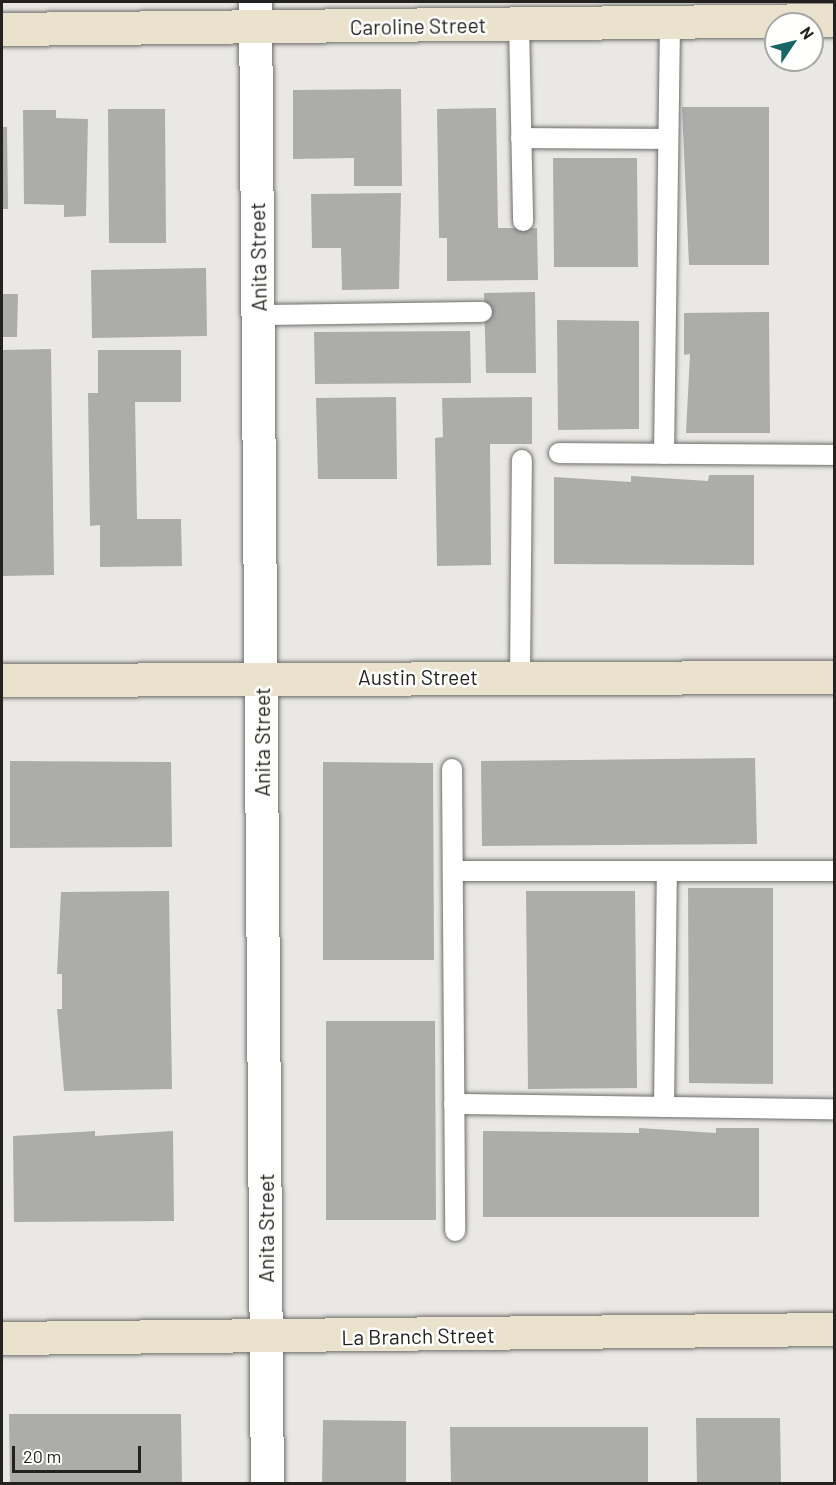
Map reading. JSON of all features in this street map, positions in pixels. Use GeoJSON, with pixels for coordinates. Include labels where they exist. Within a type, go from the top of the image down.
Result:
{"type":"FeatureCollection","features":[{"type":"Feature","properties":{"kind":"street","name":"Caroline Street"},"geometry":{"type":"LineString","coordinates":[[2,29],[255,15],[475,13],[519,24],[590,13],[670,22],[834,20]]}},
{"type":"Feature","properties":{"kind":"street","name":"Anita Street"},"geometry":{"type":"LineString","coordinates":[[255,15],[267,1484]]}},
{"type":"Feature","properties":{"kind":"street","name":"Austin Street"},"geometry":{"type":"LineString","coordinates":[[2,680],[262,677],[834,677]]}},
{"type":"Feature","properties":{"kind":"street","name":"La Branch Street"},"geometry":{"type":"LineString","coordinates":[[2,1338],[266,1339],[834,1329]]}},
{"type":"Feature","properties":{"kind":"lane"},"geometry":{"type":"LineString","coordinates":[[664,454],[670,22]]}},
{"type":"Feature","properties":{"kind":"lane"},"geometry":{"type":"LineString","coordinates":[[519,24],[523,220]]}},
{"type":"Feature","properties":{"kind":"lane"},"geometry":{"type":"LineString","coordinates":[[521,138],[668,140]]}},
{"type":"Feature","properties":{"kind":"lane"},"geometry":{"type":"LineString","coordinates":[[259,315],[482,312]]}},
{"type":"Feature","properties":{"kind":"lane"},"geometry":{"type":"LineString","coordinates":[[559,453],[834,455]]}},
{"type":"Feature","properties":{"kind":"lane"},"geometry":{"type":"LineString","coordinates":[[520,677],[522,460]]}},
{"type":"Feature","properties":{"kind":"lane"},"geometry":{"type":"LineString","coordinates":[[452,769],[455,1231]]}},
{"type":"Feature","properties":{"kind":"lane"},"geometry":{"type":"LineString","coordinates":[[453,871],[834,871]]}},
{"type":"Feature","properties":{"kind":"lane"},"geometry":{"type":"LineString","coordinates":[[664,1107],[667,871]]}},
{"type":"Feature","properties":{"kind":"lane"},"geometry":{"type":"LineString","coordinates":[[454,1104],[834,1109]]}},
{"type":"Feature","properties":{"kind":"building"},"geometry":{"type":"Polygon","coordinates":[[[401,89],[402,186],[354,186],[354,158],[293,159],[293,90],[401,89]]]}},
{"type":"Feature","properties":{"kind":"building"},"geometry":{"type":"Polygon","coordinates":[[[682,107],[769,107],[769,265],[689,265],[682,107]]]}},
{"type":"Feature","properties":{"kind":"building"},"geometry":{"type":"Polygon","coordinates":[[[496,108],[498,228],[537,228],[538,280],[447,281],[447,238],[439,238],[437,109],[496,108]]]}},
{"type":"Feature","properties":{"kind":"building"},"geometry":{"type":"Polygon","coordinates":[[[108,109],[165,109],[166,243],[109,243],[108,109]]]}},
{"type":"Feature","properties":{"kind":"building"},"geometry":{"type":"Polygon","coordinates":[[[23,110],[56,110],[56,118],[88,119],[86,216],[64,217],[64,205],[24,204],[23,110]]]}},
{"type":"Feature","properties":{"kind":"building"},"geometry":{"type":"Polygon","coordinates":[[[2,127],[7,127],[8,209],[2,209],[2,127]]]}},
{"type":"Feature","properties":{"kind":"building"},"geometry":{"type":"Polygon","coordinates":[[[553,158],[637,158],[638,267],[554,267],[553,158]]]}},
{"type":"Feature","properties":{"kind":"building"},"geometry":{"type":"Polygon","coordinates":[[[401,193],[399,289],[342,290],[341,248],[312,248],[311,194],[401,193]]]}},
{"type":"Feature","properties":{"kind":"building"},"geometry":{"type":"Polygon","coordinates":[[[206,268],[207,336],[92,338],[91,270],[206,268]]]}},
{"type":"Feature","properties":{"kind":"building"},"geometry":{"type":"Polygon","coordinates":[[[535,292],[536,373],[486,373],[484,293],[535,292]]]}},
{"type":"Feature","properties":{"kind":"building"},"geometry":{"type":"Polygon","coordinates":[[[2,294],[18,294],[17,337],[2,337],[2,294]]]}},
{"type":"Feature","properties":{"kind":"building"},"geometry":{"type":"Polygon","coordinates":[[[769,312],[770,433],[686,433],[690,354],[684,355],[684,313],[769,312]]]}},
{"type":"Feature","properties":{"kind":"building"},"geometry":{"type":"Polygon","coordinates":[[[557,320],[639,321],[639,429],[558,430],[557,320]]]}},
{"type":"Feature","properties":{"kind":"building"},"geometry":{"type":"Polygon","coordinates":[[[470,331],[471,383],[315,384],[314,332],[470,331]]]}},
{"type":"Feature","properties":{"kind":"building"},"geometry":{"type":"Polygon","coordinates":[[[51,349],[54,575],[2,576],[2,350],[51,349]]]}},
{"type":"Feature","properties":{"kind":"building"},"geometry":{"type":"Polygon","coordinates":[[[98,350],[181,350],[181,402],[135,402],[137,519],[181,519],[182,566],[100,567],[100,525],[90,526],[88,393],[98,393],[98,350]]]}},
{"type":"Feature","properties":{"kind":"building"},"geometry":{"type":"Polygon","coordinates":[[[396,397],[397,479],[318,479],[316,398],[396,397]]]}},
{"type":"Feature","properties":{"kind":"building"},"geometry":{"type":"Polygon","coordinates":[[[532,397],[532,444],[490,444],[491,565],[437,566],[435,438],[443,437],[442,398],[532,397]]]}},
{"type":"Feature","properties":{"kind":"building"},"geometry":{"type":"Polygon","coordinates":[[[709,475],[754,475],[754,565],[554,564],[554,477],[631,482],[631,476],[708,481],[709,475]]]}},
{"type":"Feature","properties":{"kind":"building"},"geometry":{"type":"Polygon","coordinates":[[[755,758],[757,844],[482,846],[481,761],[755,758]]]}},
{"type":"Feature","properties":{"kind":"building"},"geometry":{"type":"Polygon","coordinates":[[[10,761],[171,762],[172,847],[10,848],[10,761]]]}},
{"type":"Feature","properties":{"kind":"building"},"geometry":{"type":"Polygon","coordinates":[[[323,762],[433,763],[434,960],[323,960],[323,762]]]}},
{"type":"Feature","properties":{"kind":"building"},"geometry":{"type":"Polygon","coordinates":[[[688,888],[773,888],[773,1084],[689,1083],[688,888]]]}},
{"type":"Feature","properties":{"kind":"building"},"geometry":{"type":"Polygon","coordinates":[[[169,891],[172,1089],[64,1091],[57,1009],[62,1009],[62,974],[57,974],[61,892],[169,891]]]}},
{"type":"Feature","properties":{"kind":"building"},"geometry":{"type":"Polygon","coordinates":[[[526,891],[635,891],[637,1088],[528,1089],[526,891]]]}},
{"type":"Feature","properties":{"kind":"building"},"geometry":{"type":"Polygon","coordinates":[[[326,1021],[435,1021],[436,1220],[326,1220],[326,1021]]]}},
{"type":"Feature","properties":{"kind":"building"},"geometry":{"type":"Polygon","coordinates":[[[639,1128],[716,1133],[716,1128],[759,1128],[759,1217],[483,1217],[483,1131],[639,1133],[639,1128]]]}},
{"type":"Feature","properties":{"kind":"building"},"geometry":{"type":"Polygon","coordinates":[[[95,1131],[95,1136],[173,1131],[174,1221],[14,1222],[13,1136],[95,1131]]]}},
{"type":"Feature","properties":{"kind":"building"},"geometry":{"type":"Polygon","coordinates":[[[9,1414],[181,1414],[182,1484],[10,1484],[9,1414]]]}},
{"type":"Feature","properties":{"kind":"building"},"geometry":{"type":"Polygon","coordinates":[[[696,1418],[780,1418],[781,1484],[697,1484],[696,1418]]]}},
{"type":"Feature","properties":{"kind":"building"},"geometry":{"type":"Polygon","coordinates":[[[323,1420],[406,1421],[406,1484],[322,1484],[323,1420]]]}},
{"type":"Feature","properties":{"kind":"building"},"geometry":{"type":"Polygon","coordinates":[[[450,1427],[648,1427],[648,1484],[451,1484],[450,1427]]]}}]}
